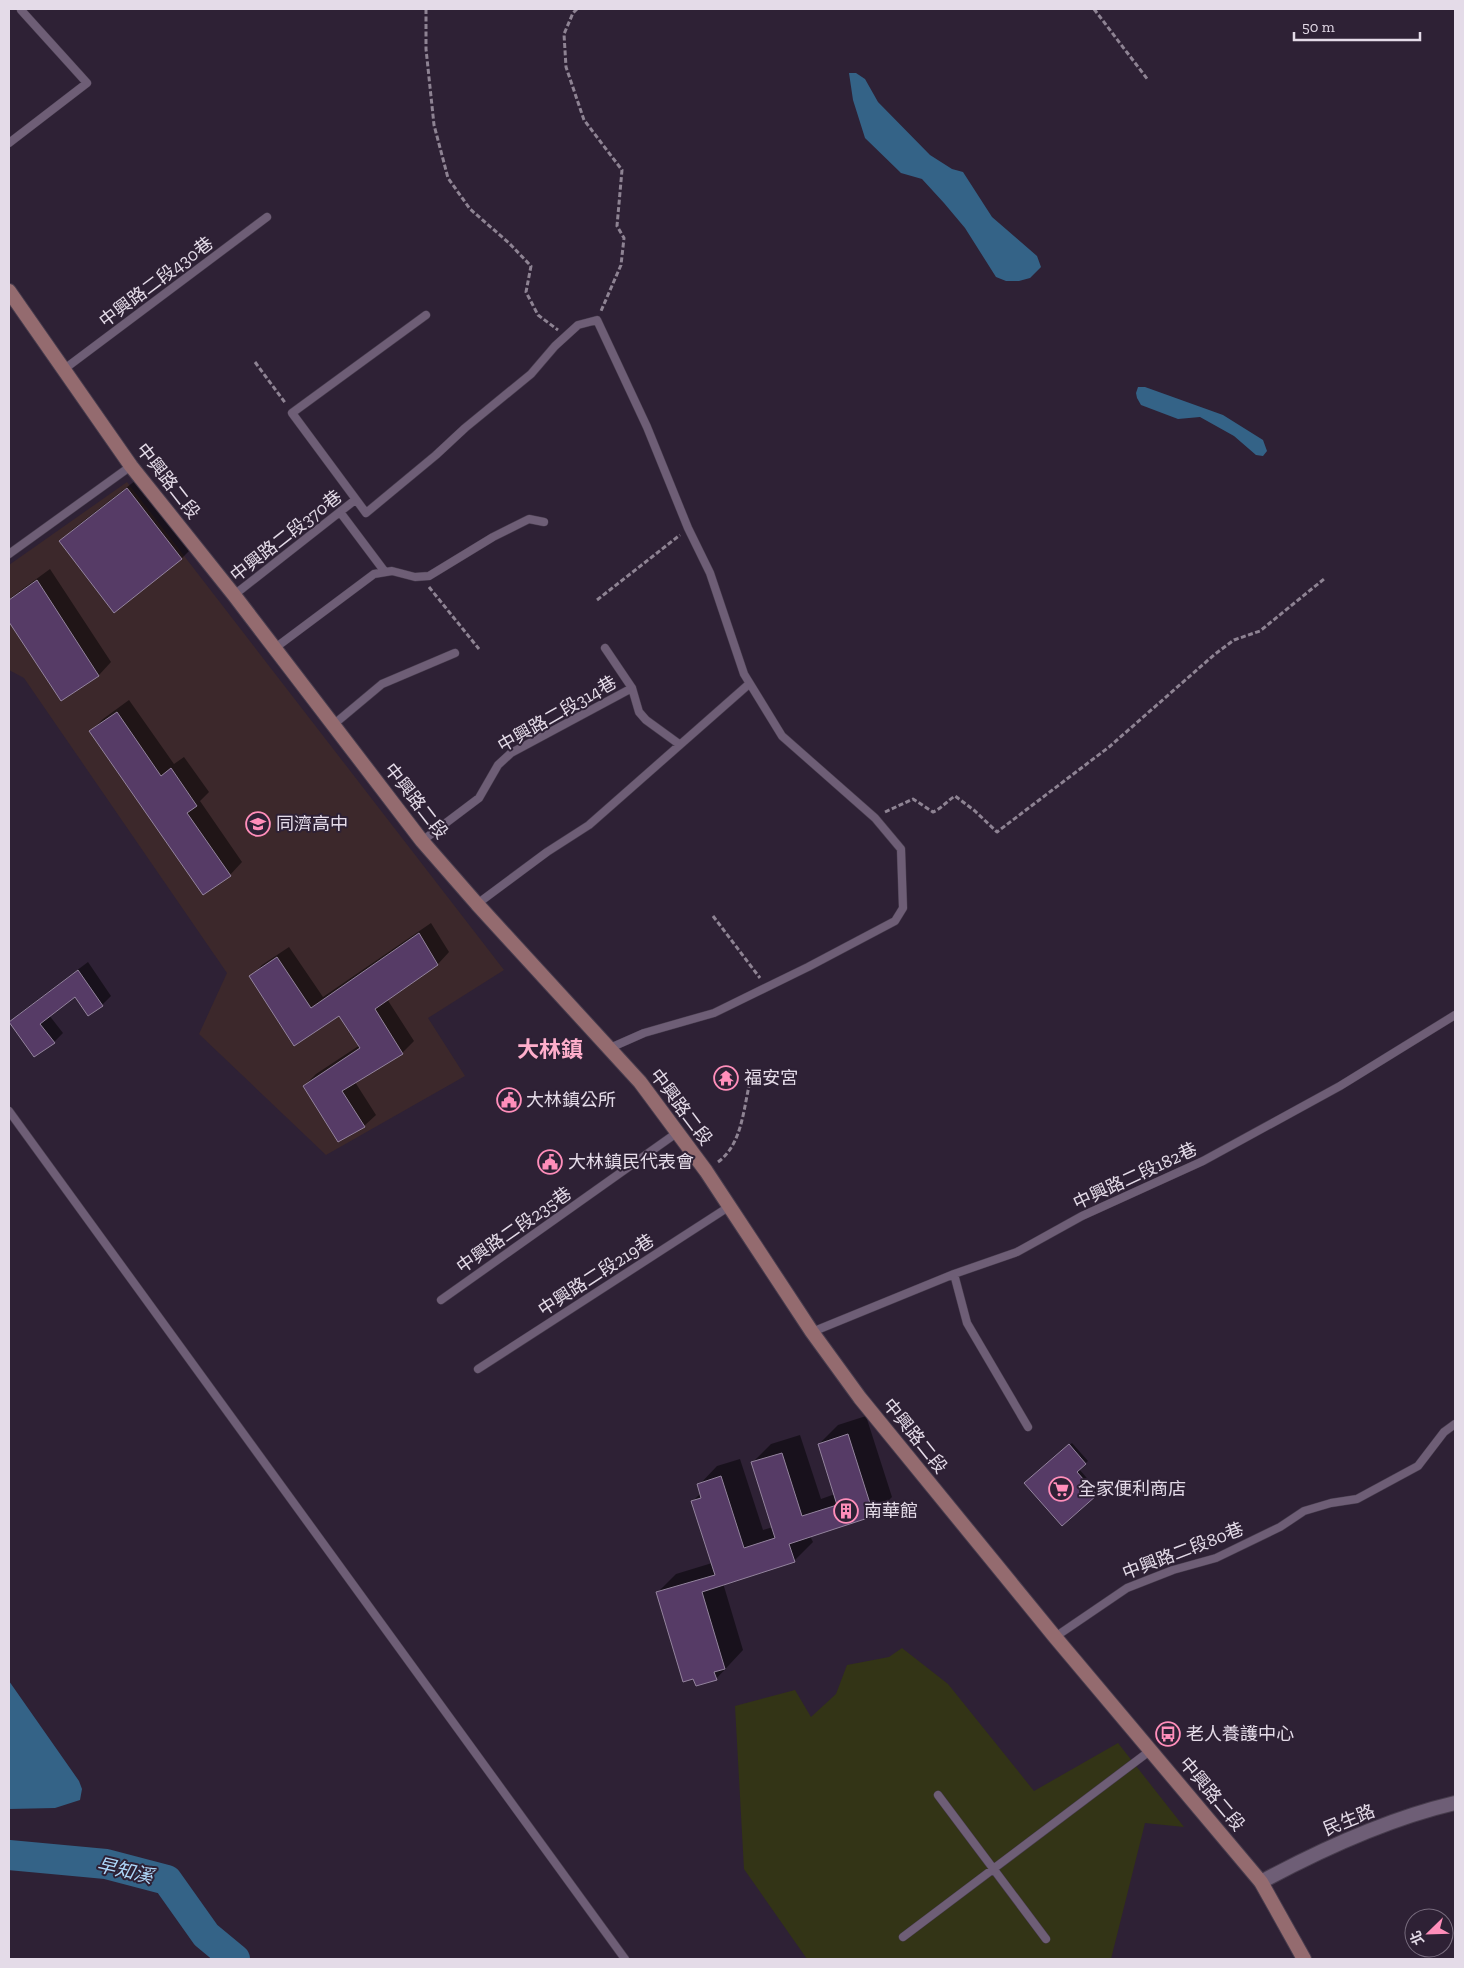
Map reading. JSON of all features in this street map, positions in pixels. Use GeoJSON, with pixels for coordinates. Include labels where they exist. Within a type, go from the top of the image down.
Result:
{"type":"FeatureCollection","features":[{"type":"Feature","properties":{"kind":"main road","name":"中興路二段"},"geometry":{"type":"LineString","coordinates":[[9,291],[131,466],[234,595],[422,841],[476,904],[640,1082],[706,1171],[812,1332],[860,1398],[1055,1636],[1261,1882],[1304,1959]]}},
{"type":"Feature","properties":{"kind":"street","name":"民生路"},"geometry":{"type":"LineString","coordinates":[[1261,1882],[1311,1855],[1424,1810],[1455,1803]]}},
{"type":"Feature","properties":{"kind":"lane"},"geometry":{"type":"LineString","coordinates":[[9,143],[87,83],[21,10]]}},
{"type":"Feature","properties":{"kind":"lane","name":"中興路二段430巷"},"geometry":{"type":"LineString","coordinates":[[63,370],[267,217]]}},
{"type":"Feature","properties":{"kind":"lane"},"geometry":{"type":"LineString","coordinates":[[426,315],[292,413],[366,513],[531,374],[578,326],[597,320],[647,427],[688,528],[710,573],[744,674],[782,736],[875,818],[901,849],[903,908],[895,921],[808,967],[714,1013],[644,1033],[610,1048]]}},
{"type":"Feature","properties":{"kind":"lane"},"geometry":{"type":"LineString","coordinates":[[9,554],[131,466]]}},
{"type":"Feature","properties":{"kind":"lane","name":"中興路二段370巷"},"geometry":{"type":"LineString","coordinates":[[234,595],[355,500]]}},
{"type":"Feature","properties":{"kind":"lane"},"geometry":{"type":"LineString","coordinates":[[340,512],[385,572]]}},
{"type":"Feature","properties":{"kind":"lane"},"geometry":{"type":"LineString","coordinates":[[275,648],[374,574],[392,571],[415,577],[429,576],[493,537],[529,519],[544,522]]}},
{"type":"Feature","properties":{"kind":"lane","name":"中興路二段314巷"},"geometry":{"type":"LineString","coordinates":[[422,841],[479,798],[498,764],[511,753],[632,688],[605,648]]}},
{"type":"Feature","properties":{"kind":"lane"},"geometry":{"type":"LineString","coordinates":[[333,725],[382,684],[455,653]]}},
{"type":"Feature","properties":{"kind":"lane"},"geometry":{"type":"LineString","coordinates":[[476,904],[547,852],[589,825],[679,744],[750,684]]}},
{"type":"Feature","properties":{"kind":"lane"},"geometry":{"type":"LineString","coordinates":[[632,688],[639,712],[646,720],[679,744]]}},
{"type":"Feature","properties":{"kind":"lane","name":"中興路二段182巷"},"geometry":{"type":"LineString","coordinates":[[812,1332],[954,1274],[1017,1252],[1082,1216],[1204,1161],[1340,1086],[1455,1015]]}},
{"type":"Feature","properties":{"kind":"lane"},"geometry":{"type":"LineString","coordinates":[[9,1111],[625,1959]]}},
{"type":"Feature","properties":{"kind":"lane","name":"中興路二段235巷"},"geometry":{"type":"LineString","coordinates":[[441,1300],[678,1132]]}},
{"type":"Feature","properties":{"kind":"lane","name":"中興路二段219巷"},"geometry":{"type":"LineString","coordinates":[[478,1369],[730,1206]]}},
{"type":"Feature","properties":{"kind":"lane"},"geometry":{"type":"LineString","coordinates":[[954,1274],[967,1323],[1028,1427]]}},
{"type":"Feature","properties":{"kind":"lane","name":"中興路二段80巷"},"geometry":{"type":"LineString","coordinates":[[1055,1636],[1127,1588],[1173,1570],[1216,1558],[1280,1528],[1304,1512],[1331,1503],[1357,1499],[1418,1466],[1444,1432],[1455,1424]]}},
{"type":"Feature","properties":{"kind":"lane"},"geometry":{"type":"LineString","coordinates":[[903,1937],[1151,1750]]}},
{"type":"Feature","properties":{"kind":"lane"},"geometry":{"type":"LineString","coordinates":[[938,1795],[1046,1939]]}},
{"type":"Feature","properties":{"kind":"path"},"geometry":{"type":"LineString","coordinates":[[426,9],[426,49],[434,125],[448,178],[470,209],[509,243],[531,266],[526,292],[538,314],[567,336]]}},
{"type":"Feature","properties":{"kind":"path"},"geometry":{"type":"LineString","coordinates":[[577,9],[573,13],[564,34],[566,67],[584,120],[622,170],[617,226],[624,238],[621,265],[597,320]]}},
{"type":"Feature","properties":{"kind":"path"},"geometry":{"type":"LineString","coordinates":[[1094,9],[1148,80]]}},
{"type":"Feature","properties":{"kind":"path"},"geometry":{"type":"LineString","coordinates":[[255,362],[292,413]]}},
{"type":"Feature","properties":{"kind":"path"},"geometry":{"type":"LineString","coordinates":[[597,600],[688,528]]}},
{"type":"Feature","properties":{"kind":"path"},"geometry":{"type":"LineString","coordinates":[[420,577],[479,649]]}},
{"type":"Feature","properties":{"kind":"path"},"geometry":{"type":"LineString","coordinates":[[875,818],[913,799],[932,812],[939,810],[955,796],[975,810],[997,832],[1109,747],[1215,654],[1234,640],[1260,631],[1324,579]]}},
{"type":"Feature","properties":{"kind":"path"},"geometry":{"type":"LineString","coordinates":[[713,916],[766,986]]}},
{"type":"Feature","properties":{"kind":"path"},"geometry":{"type":"LineString","coordinates":[[706,1171],[732,1149],[749,1086]]}},
{"type":"Feature","properties":{"kind":"shaded area","name":"同濟高中"},"geometry":{"type":"Polygon","coordinates":[[[127,482],[504,970],[428,1018],[465,1076],[326,1155],[199,1034],[227,973],[24,678],[9,670],[9,565],[127,482]]]}},
{"type":"Feature","properties":{"kind":"green space"},"geometry":{"type":"Polygon","coordinates":[[[902,1648],[948,1684],[1034,1791],[1118,1743],[1184,1827],[1145,1823],[1111,1959],[807,1959],[744,1869],[735,1706],[795,1690],[811,1717],[836,1694],[847,1665],[889,1657],[902,1648]]]}},
{"type":"Feature","properties":{"kind":"water"},"geometry":{"type":"Polygon","coordinates":[[[849,73],[856,73],[865,79],[878,102],[930,155],[952,169],[963,172],[992,217],[1037,256],[1041,267],[1030,278],[1019,281],[1006,281],[996,277],[965,228],[922,179],[901,173],[865,138],[853,100],[849,73]]]}},
{"type":"Feature","properties":{"kind":"water"},"geometry":{"type":"Polygon","coordinates":[[[1138,387],[1145,387],[1223,415],[1263,440],[1267,451],[1263,456],[1256,455],[1234,436],[1200,417],[1178,419],[1141,405],[1136,393],[1138,387]]]}},
{"type":"Feature","properties":{"kind":"water"},"geometry":{"type":"Polygon","coordinates":[[[9,1681],[79,1781],[82,1789],[80,1800],[55,1808],[9,1809],[9,1681]]]}},
{"type":"Feature","properties":{"kind":"building"},"geometry":{"type":"Polygon","coordinates":[[[127,488],[182,559],[114,613],[59,541],[127,488]]]}},
{"type":"Feature","properties":{"kind":"building"},"geometry":{"type":"Polygon","coordinates":[[[37,580],[99,676],[61,701],[9,622],[9,600],[37,580]]]}},
{"type":"Feature","properties":{"kind":"building"},"geometry":{"type":"Polygon","coordinates":[[[117,712],[161,776],[171,768],[197,806],[187,813],[231,876],[203,895],[89,731],[117,712]]]}},
{"type":"Feature","properties":{"kind":"building"},"geometry":{"type":"Polygon","coordinates":[[[419,933],[438,965],[375,1009],[403,1054],[342,1091],[365,1127],[338,1142],[303,1086],[360,1048],[339,1016],[294,1046],[249,976],[277,957],[311,1008],[419,933]]]}},
{"type":"Feature","properties":{"kind":"building"},"geometry":{"type":"Polygon","coordinates":[[[78,970],[103,1006],[88,1016],[75,997],[40,1024],[55,1043],[34,1057],[9,1022],[78,970]]]}},
{"type":"Feature","properties":{"kind":"building","name":"南華館"},"geometry":{"type":"Polygon","coordinates":[[[848,1434],[874,1516],[789,1544],[795,1562],[702,1592],[725,1669],[714,1672],[717,1680],[696,1686],[693,1679],[683,1682],[656,1592],[715,1575],[691,1501],[701,1498],[697,1484],[721,1476],[744,1548],[775,1538],[751,1462],[782,1453],[802,1516],[837,1505],[818,1444],[848,1434]]]}},
{"type":"Feature","properties":{"kind":"building","name":"全家便利商店"},"geometry":{"type":"Polygon","coordinates":[[[1069,1444],[1086,1464],[1077,1472],[1097,1495],[1062,1526],[1024,1483],[1069,1444]]]}},
{"type":"Feature","properties":{"kind":"waterway","name":"早知溪"},"geometry":{"type":"LineString","coordinates":[[9,1855],[106,1864],[167,1880],[206,1935],[235,1959]]}},
{"type":"Feature","properties":{"kind":"place","name":"同濟高中"},"geometry":{"type":"Point","coordinates":[258,824]}},
{"type":"Feature","properties":{"kind":"place","name":"福安宮"},"geometry":{"type":"Point","coordinates":[726,1078]}},
{"type":"Feature","properties":{"kind":"place","name":"大林鎮公所"},"geometry":{"type":"Point","coordinates":[509,1100]}},
{"type":"Feature","properties":{"kind":"place","name":"大林鎮民代表會"},"geometry":{"type":"Point","coordinates":[550,1162]}},
{"type":"Feature","properties":{"kind":"place","name":"全家便利商店"},"geometry":{"type":"Point","coordinates":[1061,1489]}},
{"type":"Feature","properties":{"kind":"place","name":"南華館"},"geometry":{"type":"Point","coordinates":[846,1511]}},
{"type":"Feature","properties":{"kind":"place","name":"老人養護中心"},"geometry":{"type":"Point","coordinates":[1168,1734]}},
{"type":"Feature","properties":{"kind":"district","name":"大林鎮"},"geometry":{"type":"Point","coordinates":[550,1049]}}]}
